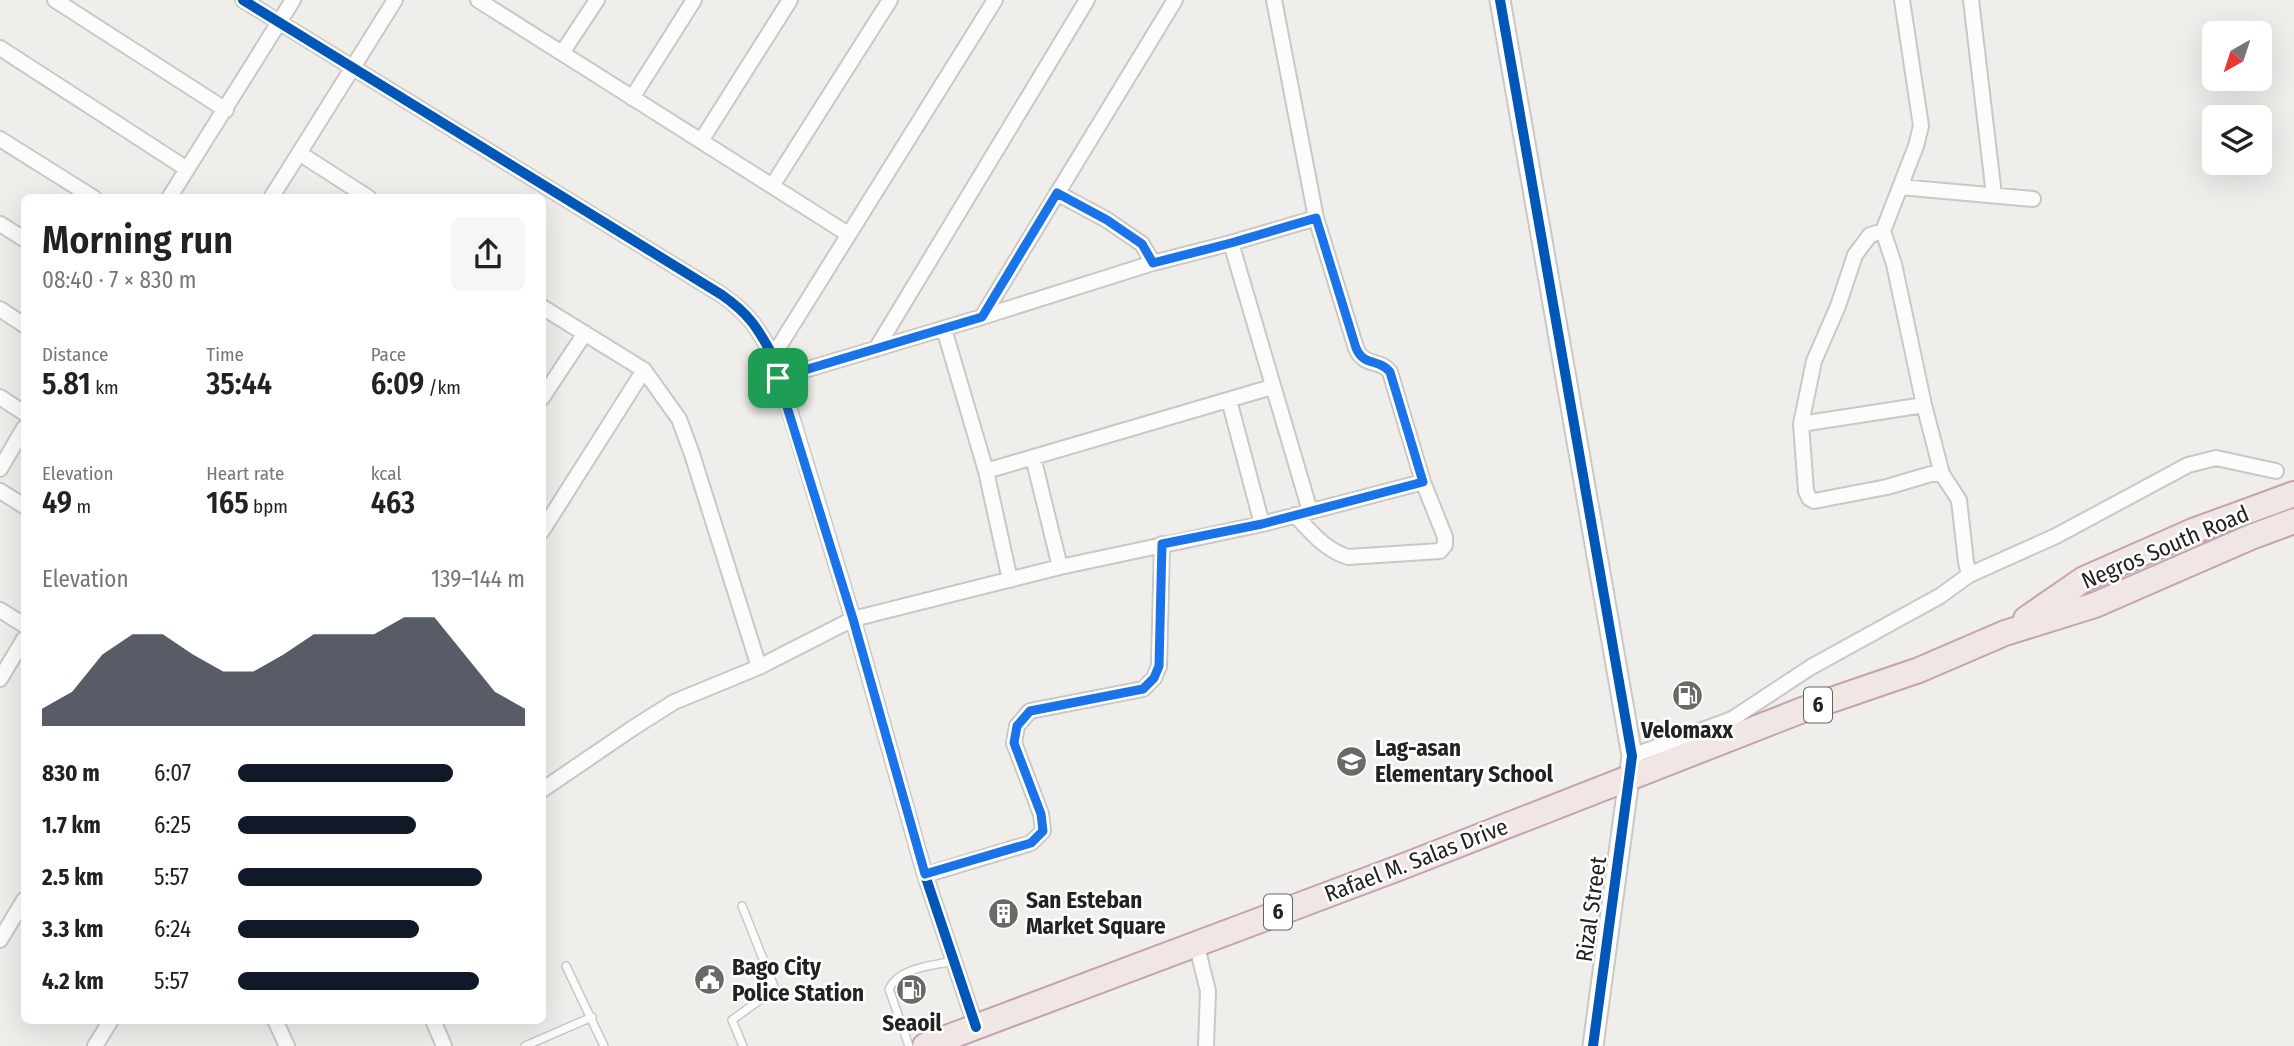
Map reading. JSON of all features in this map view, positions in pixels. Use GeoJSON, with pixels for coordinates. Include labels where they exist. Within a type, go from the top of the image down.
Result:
{"type":"FeatureCollection","features":[{"type":"Feature","properties":{"kind":"highway","name":"Negros South Road"},"geometry":{"type":"LineString","coordinates":[[2006,633],[2084,579],[2193,531],[2294,494]]}},
{"type":"Feature","properties":{"kind":"highway","name":"Negros South Road"},"geometry":{"type":"LineString","coordinates":[[1632,767],[1919,670],[2006,633],[2095,605],[2251,537],[2294,522]]}},
{"type":"Feature","properties":{"kind":"highway","name":"Rafael M. Salas Drive"},"geometry":{"type":"LineString","coordinates":[[925,1046],[1197,948],[1404,866],[1632,767]]}},
{"type":"Feature","properties":{"kind":"street"},"geometry":{"type":"LineString","coordinates":[[55,0],[226,110]]}},
{"type":"Feature","properties":{"kind":"street"},"geometry":{"type":"LineString","coordinates":[[243,0],[722,295],[744,311],[758,329],[773,356],[853,619],[925,874],[976,1027]]}},
{"type":"Feature","properties":{"kind":"street"},"geometry":{"type":"LineString","coordinates":[[171,194],[293,0]]}},
{"type":"Feature","properties":{"kind":"street"},"geometry":{"type":"LineString","coordinates":[[273,194],[395,0]]}},
{"type":"Feature","properties":{"kind":"street"},"geometry":{"type":"LineString","coordinates":[[478,0],[495,4],[562,53],[848,234]]}},
{"type":"Feature","properties":{"kind":"street"},"geometry":{"type":"LineString","coordinates":[[562,53],[597,0]]}},
{"type":"Feature","properties":{"kind":"street"},"geometry":{"type":"LineString","coordinates":[[632,98],[694,0]]}},
{"type":"Feature","properties":{"kind":"street"},"geometry":{"type":"LineString","coordinates":[[701,141],[790,0]]}},
{"type":"Feature","properties":{"kind":"street"},"geometry":{"type":"LineString","coordinates":[[772,186],[890,0]]}},
{"type":"Feature","properties":{"kind":"street"},"geometry":{"type":"LineString","coordinates":[[773,356],[995,0]]}},
{"type":"Feature","properties":{"kind":"street"},"geometry":{"type":"LineString","coordinates":[[876,349],[1087,0]]}},
{"type":"Feature","properties":{"kind":"street"},"geometry":{"type":"LineString","coordinates":[[982,317],[1175,0]]}},
{"type":"Feature","properties":{"kind":"street"},"geometry":{"type":"LineString","coordinates":[[1231,243],[1272,387],[1302,513],[1317,539],[1336,554],[1348,557],[1440,551],[1445,545],[1445,537],[1423,482],[1390,372],[1387,367],[1365,361],[1359,356],[1316,218],[1275,0]]}},
{"type":"Feature","properties":{"kind":"street","name":"Rizal Street"},"geometry":{"type":"LineString","coordinates":[[1500,0],[1632,767],[1593,1046]]}},
{"type":"Feature","properties":{"kind":"street"},"geometry":{"type":"LineString","coordinates":[[1902,0],[1921,126],[1916,146],[1883,231],[1894,264],[1924,405],[1942,474],[1959,500],[1969,576]]}},
{"type":"Feature","properties":{"kind":"street"},"geometry":{"type":"LineString","coordinates":[[1971,0],[1994,195]]}},
{"type":"Feature","properties":{"kind":"street"},"geometry":{"type":"LineString","coordinates":[[0,48],[187,169]]}},
{"type":"Feature","properties":{"kind":"street"},"geometry":{"type":"LineString","coordinates":[[0,139],[88,194]]}},
{"type":"Feature","properties":{"kind":"street"},"geometry":{"type":"LineString","coordinates":[[299,153],[363,194]]}},
{"type":"Feature","properties":{"kind":"street"},"geometry":{"type":"LineString","coordinates":[[1900,187],[2033,199]]}},
{"type":"Feature","properties":{"kind":"street"},"geometry":{"type":"LineString","coordinates":[[1057,193],[1107,220],[1142,244],[1153,263]]}},
{"type":"Feature","properties":{"kind":"street"},"geometry":{"type":"LineString","coordinates":[[778,378],[1153,263],[1316,218]]}},
{"type":"Feature","properties":{"kind":"street"},"geometry":{"type":"LineString","coordinates":[[0,224],[21,237]]}},
{"type":"Feature","properties":{"kind":"street"},"geometry":{"type":"LineString","coordinates":[[1883,231],[1870,235],[1855,255],[1838,306],[1814,361],[1801,424],[1806,491],[1814,501],[1886,487],[1931,474],[1942,474]]}},
{"type":"Feature","properties":{"kind":"street"},"geometry":{"type":"LineString","coordinates":[[0,309],[21,323]]}},
{"type":"Feature","properties":{"kind":"street"},"geometry":{"type":"LineString","coordinates":[[546,309],[644,370],[679,419],[759,667]]}},
{"type":"Feature","properties":{"kind":"street"},"geometry":{"type":"LineString","coordinates":[[944,329],[986,471],[1010,580]]}},
{"type":"Feature","properties":{"kind":"street"},"geometry":{"type":"LineString","coordinates":[[546,392],[585,333]]}},
{"type":"Feature","properties":{"kind":"street"},"geometry":{"type":"LineString","coordinates":[[546,525],[644,370]]}},
{"type":"Feature","properties":{"kind":"street"},"geometry":{"type":"LineString","coordinates":[[986,471],[1272,387]]}},
{"type":"Feature","properties":{"kind":"street"},"geometry":{"type":"LineString","coordinates":[[0,397],[21,411]]}},
{"type":"Feature","properties":{"kind":"street"},"geometry":{"type":"LineString","coordinates":[[1229,400],[1262,524]]}},
{"type":"Feature","properties":{"kind":"street"},"geometry":{"type":"LineString","coordinates":[[1801,424],[1924,405]]}},
{"type":"Feature","properties":{"kind":"street"},"geometry":{"type":"LineString","coordinates":[[0,469],[21,433]]}},
{"type":"Feature","properties":{"kind":"street"},"geometry":{"type":"LineString","coordinates":[[1033,457],[1060,567]]}},
{"type":"Feature","properties":{"kind":"street"},"geometry":{"type":"LineString","coordinates":[[1632,767],[1732,719],[1811,667],[1940,596],[1969,576],[2056,536],[2188,465],[2216,458],[2276,471]]}},
{"type":"Feature","properties":{"kind":"street"},"geometry":{"type":"LineString","coordinates":[[546,787],[674,702],[759,667],[853,619],[1060,567],[1262,524],[1423,482]]}},
{"type":"Feature","properties":{"kind":"street"},"geometry":{"type":"LineString","coordinates":[[0,491],[21,504]]}},
{"type":"Feature","properties":{"kind":"street"},"geometry":{"type":"LineString","coordinates":[[925,874],[1031,843],[1043,831],[1041,814],[1014,743],[1017,726],[1030,711],[1143,689],[1154,678],[1159,666],[1162,544]]}},
{"type":"Feature","properties":{"kind":"street"},"geometry":{"type":"LineString","coordinates":[[0,610],[21,623]]}},
{"type":"Feature","properties":{"kind":"street"},"geometry":{"type":"LineString","coordinates":[[0,679],[21,644]]}},
{"type":"Feature","properties":{"kind":"street"},"geometry":{"type":"LineString","coordinates":[[0,940],[21,905]]}},
{"type":"Feature","properties":{"kind":"street"},"geometry":{"type":"LineString","coordinates":[[1197,948],[1205,975],[1209,1008],[1206,1046]]}},
{"type":"Feature","properties":{"kind":"street"},"geometry":{"type":"LineString","coordinates":[[95,1046],[109,1024]]}},
{"type":"Feature","properties":{"kind":"street"},"geometry":{"type":"LineString","coordinates":[[277,1024],[287,1046]]}},
{"type":"Feature","properties":{"kind":"street"},"geometry":{"type":"LineString","coordinates":[[435,1024],[444,1046]]}},
{"type":"Feature","properties":{"kind":"lane"},"geometry":{"type":"LineString","coordinates":[[742,906],[775,989],[732,1020],[743,1046]]}},
{"type":"Feature","properties":{"kind":"lane"},"geometry":{"type":"LineString","coordinates":[[909,1046],[889,989],[892,981],[907,972],[953,961]]}},
{"type":"Feature","properties":{"kind":"lane"},"geometry":{"type":"LineString","coordinates":[[566,966],[604,1046]]}},
{"type":"Feature","properties":{"kind":"lane"},"geometry":{"type":"LineString","coordinates":[[525,1046],[592,1017]]}},
{"type":"Feature","properties":{"kind":"cycle path"},"geometry":{"type":"LineString","coordinates":[[243,0],[722,295],[739,308],[757,329],[773,356],[853,619],[925,875],[976,1027]]}},
{"type":"Feature","properties":{"kind":"cycle path"},"geometry":{"type":"LineString","coordinates":[[1500,0],[1632,756],[1593,1046]]}},
{"type":"Feature","properties":{"kind":"place","name":"Velomaxx"},"geometry":{"type":"Point","coordinates":[1687,696]}},
{"type":"Feature","properties":{"kind":"place","name":"Lag-asan Elementary School"},"geometry":{"type":"Point","coordinates":[1352,761]}},
{"type":"Feature","properties":{"kind":"place","name":"San Esteban Market Square"},"geometry":{"type":"Point","coordinates":[1003,913]}},
{"type":"Feature","properties":{"kind":"place","name":"Bago City Police Station"},"geometry":{"type":"Point","coordinates":[709,980]}},
{"type":"Feature","properties":{"kind":"place","name":"Seaoil"},"geometry":{"type":"Point","coordinates":[912,989]}},
{"type":"Feature","properties":{"kind":"route"},"geometry":{"type":"LineString","coordinates":[[1057,193],[1107,220],[1142,244],[1153,263],[1316,218],[1359,356],[1365,361],[1387,367],[1390,372],[1423,482],[1262,524],[1162,544],[1159,666],[1154,678],[1143,689],[1030,711],[1017,726],[1014,743],[1041,814],[1043,831],[1031,843],[925,874],[853,619],[778,378],[982,317],[1057,193]]}}]}
